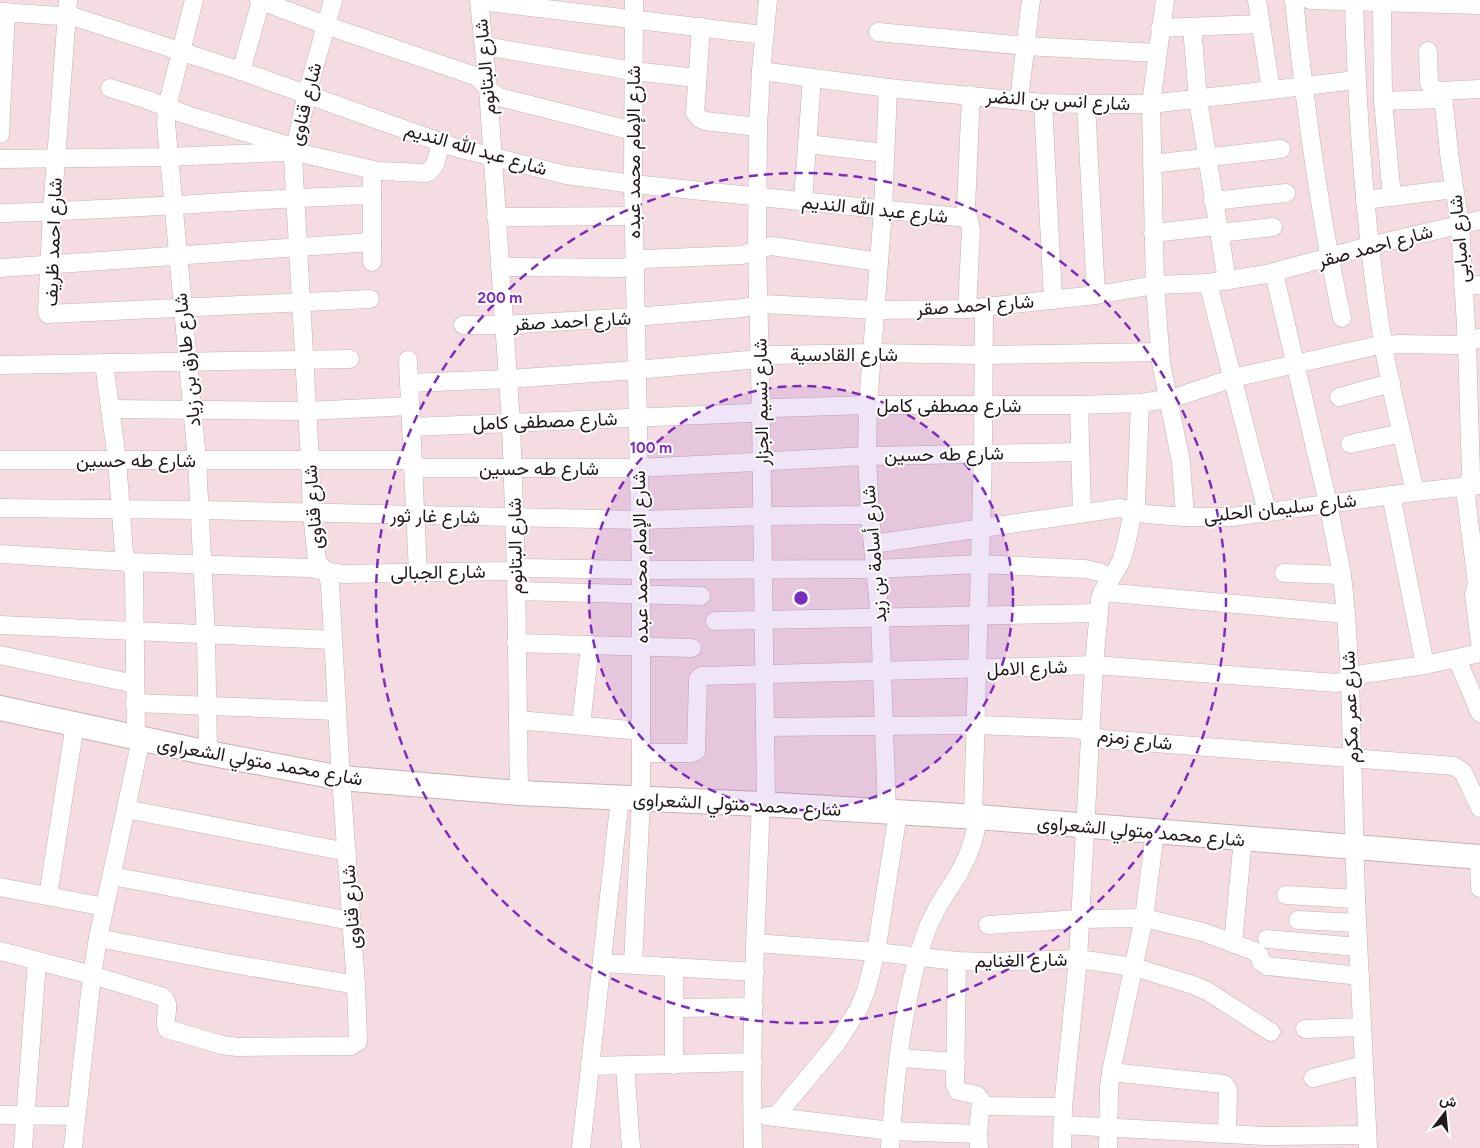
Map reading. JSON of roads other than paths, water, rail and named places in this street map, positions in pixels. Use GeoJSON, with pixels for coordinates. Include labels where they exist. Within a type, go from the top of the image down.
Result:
{"type":"FeatureCollection","features":[{"type":"Feature","properties":{"kind":"street","name":"شارع طارق بن زياد"},"geometry":{"type":"LineString","coordinates":[[194,0],[167,107],[166,123],[197,460],[206,635],[208,753]]}},
{"type":"Feature","properties":{"kind":"street"},"geometry":{"type":"LineString","coordinates":[[241,71],[260,0],[326,25],[478,77],[499,97],[633,131]]}},
{"type":"Feature","properties":{"kind":"street","name":"شارع قناوى"},"geometry":{"type":"LineString","coordinates":[[92,975],[161,996],[167,1000],[168,1004],[165,1022],[167,1029],[213,1042],[237,1047],[352,1046],[357,1044],[359,1039],[341,778],[330,580],[317,561],[312,513],[295,198],[294,150],[332,0]]}},
{"type":"Feature","properties":{"kind":"street","name":"شارع الإمام محمد عبده"},"geometry":{"type":"LineString","coordinates":[[633,964],[630,798],[641,753],[641,570],[633,216],[634,0]]}},
{"type":"Feature","properties":{"kind":"street","name":"شارع نسيم الجزار"},"geometry":{"type":"LineString","coordinates":[[753,1148],[755,943],[764,805],[765,727],[762,411],[757,250],[758,127],[768,0]]}},
{"type":"Feature","properties":{"kind":"street"},"geometry":{"type":"LineString","coordinates":[[1019,100],[1031,0]]}},
{"type":"Feature","properties":{"kind":"street"},"geometry":{"type":"LineString","coordinates":[[1165,0],[1151,104],[1155,286],[1160,352],[1167,399],[1182,462],[1185,517]]}},
{"type":"Feature","properties":{"kind":"street"},"geometry":{"type":"LineString","coordinates":[[1257,0],[1271,90]]}},
{"type":"Feature","properties":{"kind":"street"},"geometry":{"type":"LineString","coordinates":[[1294,0],[1303,87],[1329,257],[1342,318]]}},
{"type":"Feature","properties":{"kind":"street"},"geometry":{"type":"LineString","coordinates":[[1310,0],[1480,5]]}},
{"type":"Feature","properties":{"kind":"street"},"geometry":{"type":"LineString","coordinates":[[478,1],[764,35]]}},
{"type":"Feature","properties":{"kind":"street","name":"شارع البتانوم"},"geometry":{"type":"LineString","coordinates":[[478,1],[488,88],[511,423],[516,570],[519,793]]}},
{"type":"Feature","properties":{"kind":"street"},"geometry":{"type":"LineString","coordinates":[[1354,2],[1356,80],[1369,246],[1383,345],[1415,492]]}},
{"type":"Feature","properties":{"kind":"street"},"geometry":{"type":"LineString","coordinates":[[1382,2],[1383,101],[1392,197]]}},
{"type":"Feature","properties":{"kind":"street","name":"شارع عبد الله النديم"},"geometry":{"type":"LineString","coordinates":[[3,12],[67,8],[181,52],[241,71],[441,142],[566,175],[633,184],[968,218]]}},
{"type":"Feature","properties":{"kind":"street","name":"شارع احمد ظريف"},"geometry":{"type":"LineString","coordinates":[[67,8],[49,264],[47,312],[50,315],[370,299]]}},
{"type":"Feature","properties":{"kind":"street"},"geometry":{"type":"LineString","coordinates":[[0,134],[3,12]]}},
{"type":"Feature","properties":{"kind":"street"},"geometry":{"type":"LineString","coordinates":[[1160,28],[1260,24]]}},
{"type":"Feature","properties":{"kind":"street"},"geometry":{"type":"LineString","coordinates":[[701,27],[696,113],[699,118],[705,121],[758,127]]}},
{"type":"Feature","properties":{"kind":"street"},"geometry":{"type":"LineString","coordinates":[[1192,27],[1198,99],[1227,281]]}},
{"type":"Feature","properties":{"kind":"street"},"geometry":{"type":"LineString","coordinates":[[878,32],[1025,46],[1157,53]]}},
{"type":"Feature","properties":{"kind":"street"},"geometry":{"type":"LineString","coordinates":[[484,46],[633,71],[697,78]]}},
{"type":"Feature","properties":{"kind":"street","name":"شارع امبابى"},"geometry":{"type":"LineString","coordinates":[[1428,51],[1428,83],[1441,95],[1454,189],[1472,285],[1475,406],[1471,475],[1474,485],[1466,497],[1475,525],[1480,643]]}},
{"type":"Feature","properties":{"kind":"street","name":"شارع انس بن النضر"},"geometry":{"type":"LineString","coordinates":[[761,72],[888,88],[1043,103],[1086,104],[1151,104],[1356,80]]}},
{"type":"Feature","properties":{"kind":"street"},"geometry":{"type":"LineString","coordinates":[[803,202],[812,78]]}},
{"type":"Feature","properties":{"kind":"street"},"geometry":{"type":"LineString","coordinates":[[110,88],[294,150],[372,170],[430,172],[434,166],[441,142]]}},
{"type":"Feature","properties":{"kind":"street","name":"شارع أسامة بن زيد"},"geometry":{"type":"LineString","coordinates":[[775,1117],[848,1028],[866,991],[876,952],[892,812],[884,725],[880,618],[870,515],[867,456],[868,405],[883,210],[888,88]]}},
{"type":"Feature","properties":{"kind":"street"},"geometry":{"type":"LineString","coordinates":[[1383,101],[1480,89]]}},
{"type":"Feature","properties":{"kind":"street"},"geometry":{"type":"LineString","coordinates":[[890,1140],[908,1003],[918,957],[938,905],[968,855],[976,830],[976,725],[983,453],[983,355],[976,308],[970,230],[966,206],[971,95]]}},
{"type":"Feature","properties":{"kind":"street"},"geometry":{"type":"LineString","coordinates":[[1043,103],[1053,300]]}},
{"type":"Feature","properties":{"kind":"street"},"geometry":{"type":"LineString","coordinates":[[1086,104],[1096,295]]}},
{"type":"Feature","properties":{"kind":"street"},"geometry":{"type":"LineString","coordinates":[[807,144],[885,153]]}},
{"type":"Feature","properties":{"kind":"street"},"geometry":{"type":"LineString","coordinates":[[1152,164],[1281,149]]}},
{"type":"Feature","properties":{"kind":"street"},"geometry":{"type":"LineString","coordinates":[[0,159],[168,156],[294,150]]}},
{"type":"Feature","properties":{"kind":"street"},"geometry":{"type":"LineString","coordinates":[[372,170],[372,262]]}},
{"type":"Feature","properties":{"kind":"street"},"geometry":{"type":"LineString","coordinates":[[1365,200],[1454,189]]}},
{"type":"Feature","properties":{"kind":"street"},"geometry":{"type":"LineString","coordinates":[[1214,201],[1286,192]]}},
{"type":"Feature","properties":{"kind":"street"},"geometry":{"type":"LineString","coordinates":[[0,213],[52,212],[372,195]]}},
{"type":"Feature","properties":{"kind":"street"},"geometry":{"type":"LineString","coordinates":[[496,217],[633,216]]}},
{"type":"Feature","properties":{"kind":"street","name":"شارع احمد صقر"},"geometry":{"type":"LineString","coordinates":[[463,325],[503,325],[635,317],[770,304],[875,310],[976,308],[1096,295],[1155,286],[1227,281],[1274,273],[1369,246],[1480,220]]}},
{"type":"Feature","properties":{"kind":"street"},"geometry":{"type":"LineString","coordinates":[[1153,233],[1273,227]]}},
{"type":"Feature","properties":{"kind":"street"},"geometry":{"type":"LineString","coordinates":[[0,268],[372,242]]}},
{"type":"Feature","properties":{"kind":"street"},"geometry":{"type":"LineString","coordinates":[[500,267],[623,268],[644,259],[742,255],[772,246],[879,262]]}},
{"type":"Feature","properties":{"kind":"street","name":"شارع عمر مكرم"},"geometry":{"type":"LineString","coordinates":[[1274,273],[1328,503],[1342,575],[1350,679],[1354,848],[1368,1142]]}},
{"type":"Feature","properties":{"kind":"street"},"geometry":{"type":"LineString","coordinates":[[1208,283],[1267,512]]}},
{"type":"Feature","properties":{"kind":"street","name":"شارع مصطفى كامل"},"geometry":{"type":"LineString","coordinates":[[411,427],[750,413],[773,408],[868,405],[1079,405],[1140,403],[1182,396],[1233,378],[1383,345],[1456,345],[1473,340]]}},
{"type":"Feature","properties":{"kind":"street","name":"شارع القادسية"},"geometry":{"type":"LineString","coordinates":[[409,384],[636,370],[748,360],[771,354],[983,355],[1160,352]]}},
{"type":"Feature","properties":{"kind":"street"},"geometry":{"type":"LineString","coordinates":[[0,365],[350,359]]}},
{"type":"Feature","properties":{"kind":"street"},"geometry":{"type":"LineString","coordinates":[[408,360],[418,572]]}},
{"type":"Feature","properties":{"kind":"street"},"geometry":{"type":"LineString","coordinates":[[73,1148],[92,975],[98,938],[126,809],[138,738],[135,703],[134,572],[124,553],[117,460],[104,363]]}},
{"type":"Feature","properties":{"kind":"street"},"geometry":{"type":"LineString","coordinates":[[1339,397],[1392,383]]}},
{"type":"Feature","properties":{"kind":"street"},"geometry":{"type":"LineString","coordinates":[[1062,1148],[1063,1107],[1078,959],[1084,826],[1099,613],[1107,585],[1122,560],[1137,496],[1140,403]]}},
{"type":"Feature","properties":{"kind":"street"},"geometry":{"type":"LineString","coordinates":[[1079,405],[1082,513]]}},
{"type":"Feature","properties":{"kind":"street"},"geometry":{"type":"LineString","coordinates":[[110,409],[307,411],[410,406]]}},
{"type":"Feature","properties":{"kind":"street"},"geometry":{"type":"LineString","coordinates":[[1350,444],[1402,433]]}},
{"type":"Feature","properties":{"kind":"street","name":"شارع طه حسين"},"geometry":{"type":"LineString","coordinates":[[0,460],[404,460],[421,468],[639,468],[867,456],[1080,452]]}},
{"type":"Feature","properties":{"kind":"street","name":"شارع سليمان الحلبى"},"geometry":{"type":"LineString","coordinates":[[873,544],[1120,508],[1146,514],[1225,518],[1474,485]]}},
{"type":"Feature","properties":{"kind":"street"},"geometry":{"type":"LineString","coordinates":[[1391,495],[1425,665]]}},
{"type":"Feature","properties":{"kind":"street","name":"شارع غار ثور"},"geometry":{"type":"LineString","coordinates":[[0,508],[200,510],[640,520],[870,515]]}},
{"type":"Feature","properties":{"kind":"street","name":"شارع الجبالى"},"geometry":{"type":"LineString","coordinates":[[0,554],[129,562],[308,568],[343,574],[508,572],[524,568],[641,570],[876,569],[980,564],[1084,569],[1099,572],[1107,585],[1346,614]]}},
{"type":"Feature","properties":{"kind":"street"},"geometry":{"type":"LineString","coordinates":[[1284,573],[1342,575]]}},
{"type":"Feature","properties":{"kind":"street"},"geometry":{"type":"LineString","coordinates":[[516,591],[701,596]]}},
{"type":"Feature","properties":{"kind":"street"},"geometry":{"type":"LineString","coordinates":[[714,620],[1099,613]]}},
{"type":"Feature","properties":{"kind":"street"},"geometry":{"type":"LineString","coordinates":[[0,625],[333,640]]}},
{"type":"Feature","properties":{"kind":"street"},"geometry":{"type":"LineString","coordinates":[[516,643],[692,648]]}},
{"type":"Feature","properties":{"kind":"street"},"geometry":{"type":"LineString","coordinates":[[581,725],[590,645]]}},
{"type":"Feature","properties":{"kind":"street","name":"شارع الامل"},"geometry":{"type":"LineString","coordinates":[[641,753],[692,753],[696,751],[698,679],[700,676],[977,670],[1094,665],[1337,683],[1363,674],[1425,665],[1480,653]]}},
{"type":"Feature","properties":{"kind":"street"},"geometry":{"type":"LineString","coordinates":[[0,654],[135,684]]}},
{"type":"Feature","properties":{"kind":"street"},"geometry":{"type":"LineString","coordinates":[[1457,659],[1480,713]]}},
{"type":"Feature","properties":{"kind":"street"},"geometry":{"type":"LineString","coordinates":[[135,703],[337,711]]}},
{"type":"Feature","properties":{"kind":"street","name":"شارع محمد متولي الشعراوى"},"geometry":{"type":"LineString","coordinates":[[0,708],[208,753],[341,778],[519,793],[976,817],[1479,857]]}},
{"type":"Feature","properties":{"kind":"street"},"geometry":{"type":"LineString","coordinates":[[518,720],[641,730]]}},
{"type":"Feature","properties":{"kind":"street"},"geometry":{"type":"LineString","coordinates":[[48,896],[76,724]]}},
{"type":"Feature","properties":{"kind":"street","name":"شارع زمزم"},"geometry":{"type":"LineString","coordinates":[[765,727],[976,725],[1079,729],[1103,739],[1458,768],[1463,772],[1480,808]]}},
{"type":"Feature","properties":{"kind":"street"},"geometry":{"type":"LineString","coordinates":[[581,1148],[602,962],[630,798]]}},
{"type":"Feature","properties":{"kind":"street"},"geometry":{"type":"LineString","coordinates":[[126,809],[347,852]]}},
{"type":"Feature","properties":{"kind":"street"},"geometry":{"type":"LineString","coordinates":[[1108,1148],[1107,1128],[1111,1072],[1144,918],[1155,832]]}},
{"type":"Feature","properties":{"kind":"street"},"geometry":{"type":"LineString","coordinates":[[1233,943],[1243,839]]}},
{"type":"Feature","properties":{"kind":"street"},"geometry":{"type":"LineString","coordinates":[[1479,857],[1480,888]]}},
{"type":"Feature","properties":{"kind":"street"},"geometry":{"type":"LineString","coordinates":[[112,876],[351,921]]}},
{"type":"Feature","properties":{"kind":"street"},"geometry":{"type":"LineString","coordinates":[[0,887],[105,907]]}},
{"type":"Feature","properties":{"kind":"street"},"geometry":{"type":"LineString","coordinates":[[1286,895],[1356,899]]}},
{"type":"Feature","properties":{"kind":"street"},"geometry":{"type":"LineString","coordinates":[[988,925],[1079,919],[1144,918],[1203,932],[1233,943],[1257,953],[1260,956],[1261,962],[1267,966],[1360,976]]}},
{"type":"Feature","properties":{"kind":"street"},"geometry":{"type":"LineString","coordinates":[[1298,920],[1357,923]]}},
{"type":"Feature","properties":{"kind":"street"},"geometry":{"type":"LineString","coordinates":[[98,938],[356,985]]}},
{"type":"Feature","properties":{"kind":"street"},"geometry":{"type":"LineString","coordinates":[[1267,938],[1358,947]]}},
{"type":"Feature","properties":{"kind":"street","name":"شارع الغنايم"},"geometry":{"type":"LineString","coordinates":[[755,943],[876,952],[957,961],[988,962],[1078,959],[1134,967],[1207,991],[1271,1032]]}},
{"type":"Feature","properties":{"kind":"street"},"geometry":{"type":"LineString","coordinates":[[0,951],[92,975]]}},
{"type":"Feature","properties":{"kind":"street"},"geometry":{"type":"LineString","coordinates":[[23,1148],[37,961]]}},
{"type":"Feature","properties":{"kind":"street"},"geometry":{"type":"LineString","coordinates":[[752,1115],[775,1117],[890,1140],[979,1141],[981,1100],[977,1095],[962,1093],[956,1088],[957,961]]}},
{"type":"Feature","properties":{"kind":"street"},"geometry":{"type":"LineString","coordinates":[[602,962],[755,972]]}},
{"type":"Feature","properties":{"kind":"street"},"geometry":{"type":"LineString","coordinates":[[674,967],[674,1065]]}},
{"type":"Feature","properties":{"kind":"street"},"geometry":{"type":"LineString","coordinates":[[674,1008],[754,1007]]}},
{"type":"Feature","properties":{"kind":"street"},"geometry":{"type":"LineString","coordinates":[[1305,1029],[1362,1027]]}},
{"type":"Feature","properties":{"kind":"street"},"geometry":{"type":"LineString","coordinates":[[900,1058],[956,1062]]}},
{"type":"Feature","properties":{"kind":"street"},"geometry":{"type":"LineString","coordinates":[[590,1066],[753,1062]]}},
{"type":"Feature","properties":{"kind":"street"},"geometry":{"type":"LineString","coordinates":[[1313,1078],[1364,1064]]}},
{"type":"Feature","properties":{"kind":"street"},"geometry":{"type":"LineString","coordinates":[[625,1066],[631,1148]]}},
{"type":"Feature","properties":{"kind":"street"},"geometry":{"type":"LineString","coordinates":[[1111,1072],[1224,1084],[1228,1090],[1221,1138]]}},
{"type":"Feature","properties":{"kind":"street"},"geometry":{"type":"LineString","coordinates":[[981,1106],[1063,1107]]}},
{"type":"Feature","properties":{"kind":"street"},"geometry":{"type":"LineString","coordinates":[[0,1115],[76,1116]]}},
{"type":"Feature","properties":{"kind":"street"},"geometry":{"type":"LineString","coordinates":[[1063,1125],[1221,1138],[1265,1136],[1368,1142]]}}]}
